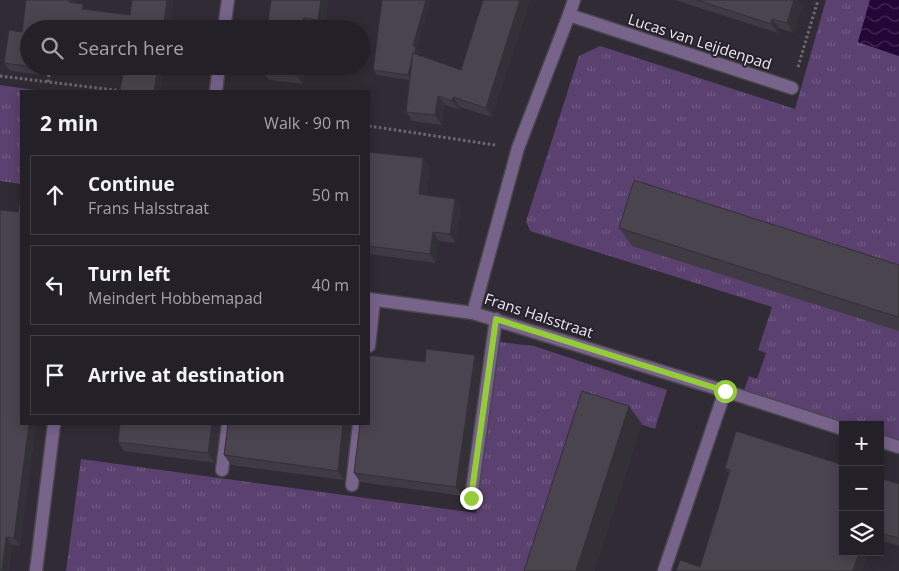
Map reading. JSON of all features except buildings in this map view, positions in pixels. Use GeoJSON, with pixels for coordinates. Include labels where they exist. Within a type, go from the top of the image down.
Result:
{"type":"FeatureCollection","features":[{"type":"Feature","properties":{"kind":"street"},"geometry":{"type":"LineString","coordinates":[[225,20],[228,0]]}},
{"type":"Feature","properties":{"kind":"street","name":"Frans Halsstraat"},"geometry":{"type":"LineString","coordinates":[[574,0],[518,148],[473,313],[839,428]]}},
{"type":"Feature","properties":{"kind":"street","name":"Lucas van Leijdenpad"},"geometry":{"type":"LineString","coordinates":[[569,15],[792,88]]}},
{"type":"Feature","properties":{"kind":"street"},"geometry":{"type":"LineString","coordinates":[[216,90],[219,75]]}},
{"type":"Feature","properties":{"kind":"street"},"geometry":{"type":"LineString","coordinates":[[370,330],[372,299],[473,313]]}},
{"type":"Feature","properties":{"kind":"street"},"geometry":{"type":"LineString","coordinates":[[471,498],[496,319]]}},
{"type":"Feature","properties":{"kind":"street"},"geometry":{"type":"LineString","coordinates":[[664,571],[725,391]]}},
{"type":"Feature","properties":{"kind":"street"},"geometry":{"type":"LineString","coordinates":[[36,571],[54,425]]}},
{"type":"Feature","properties":{"kind":"street"},"geometry":{"type":"LineString","coordinates":[[222,470],[228,425]]}},
{"type":"Feature","properties":{"kind":"street"},"geometry":{"type":"LineString","coordinates":[[352,485],[359,425]]}},
{"type":"Feature","properties":{"kind":"street"},"geometry":{"type":"LineString","coordinates":[[884,442],[899,447]]}},
{"type":"Feature","properties":{"kind":"path"},"geometry":{"type":"LineString","coordinates":[[792,88],[818,0]]}},
{"type":"Feature","properties":{"kind":"path"},"geometry":{"type":"LineString","coordinates":[[48,82],[49,75]]}},
{"type":"Feature","properties":{"kind":"path"},"geometry":{"type":"LineString","coordinates":[[0,76],[99,90]]}},
{"type":"Feature","properties":{"kind":"path"},"geometry":{"type":"LineString","coordinates":[[370,126],[518,148]]}},
{"type":"Feature","properties":{"kind":"green space"},"geometry":{"type":"Polygon","coordinates":[[[826,0],[870,0],[858,42],[899,56],[899,445],[884,440],[884,421],[839,421],[839,424],[743,394],[749,376],[757,379],[766,353],[758,350],[772,307],[530,231],[526,221],[579,56],[600,46],[795,109],[826,0]]]}},
{"type":"Feature","properties":{"kind":"green space"},"geometry":{"type":"Polygon","coordinates":[[[0,85],[35,90],[20,90],[20,184],[0,181],[0,85]]]}},
{"type":"Feature","properties":{"kind":"green space"},"geometry":{"type":"Polygon","coordinates":[[[500,342],[534,346],[667,390],[655,429],[595,409],[542,571],[66,571],[81,459],[476,513],[500,342]]]}},
{"type":"Feature","properties":{"kind":"water"},"geometry":{"type":"Polygon","coordinates":[[[870,0],[899,0],[899,56],[858,42],[870,0]]]}},
{"type":"Feature","properties":{"kind":"route"},"geometry":{"type":"LineString","coordinates":[[471,498],[496,319],[725,391]]}}]}
